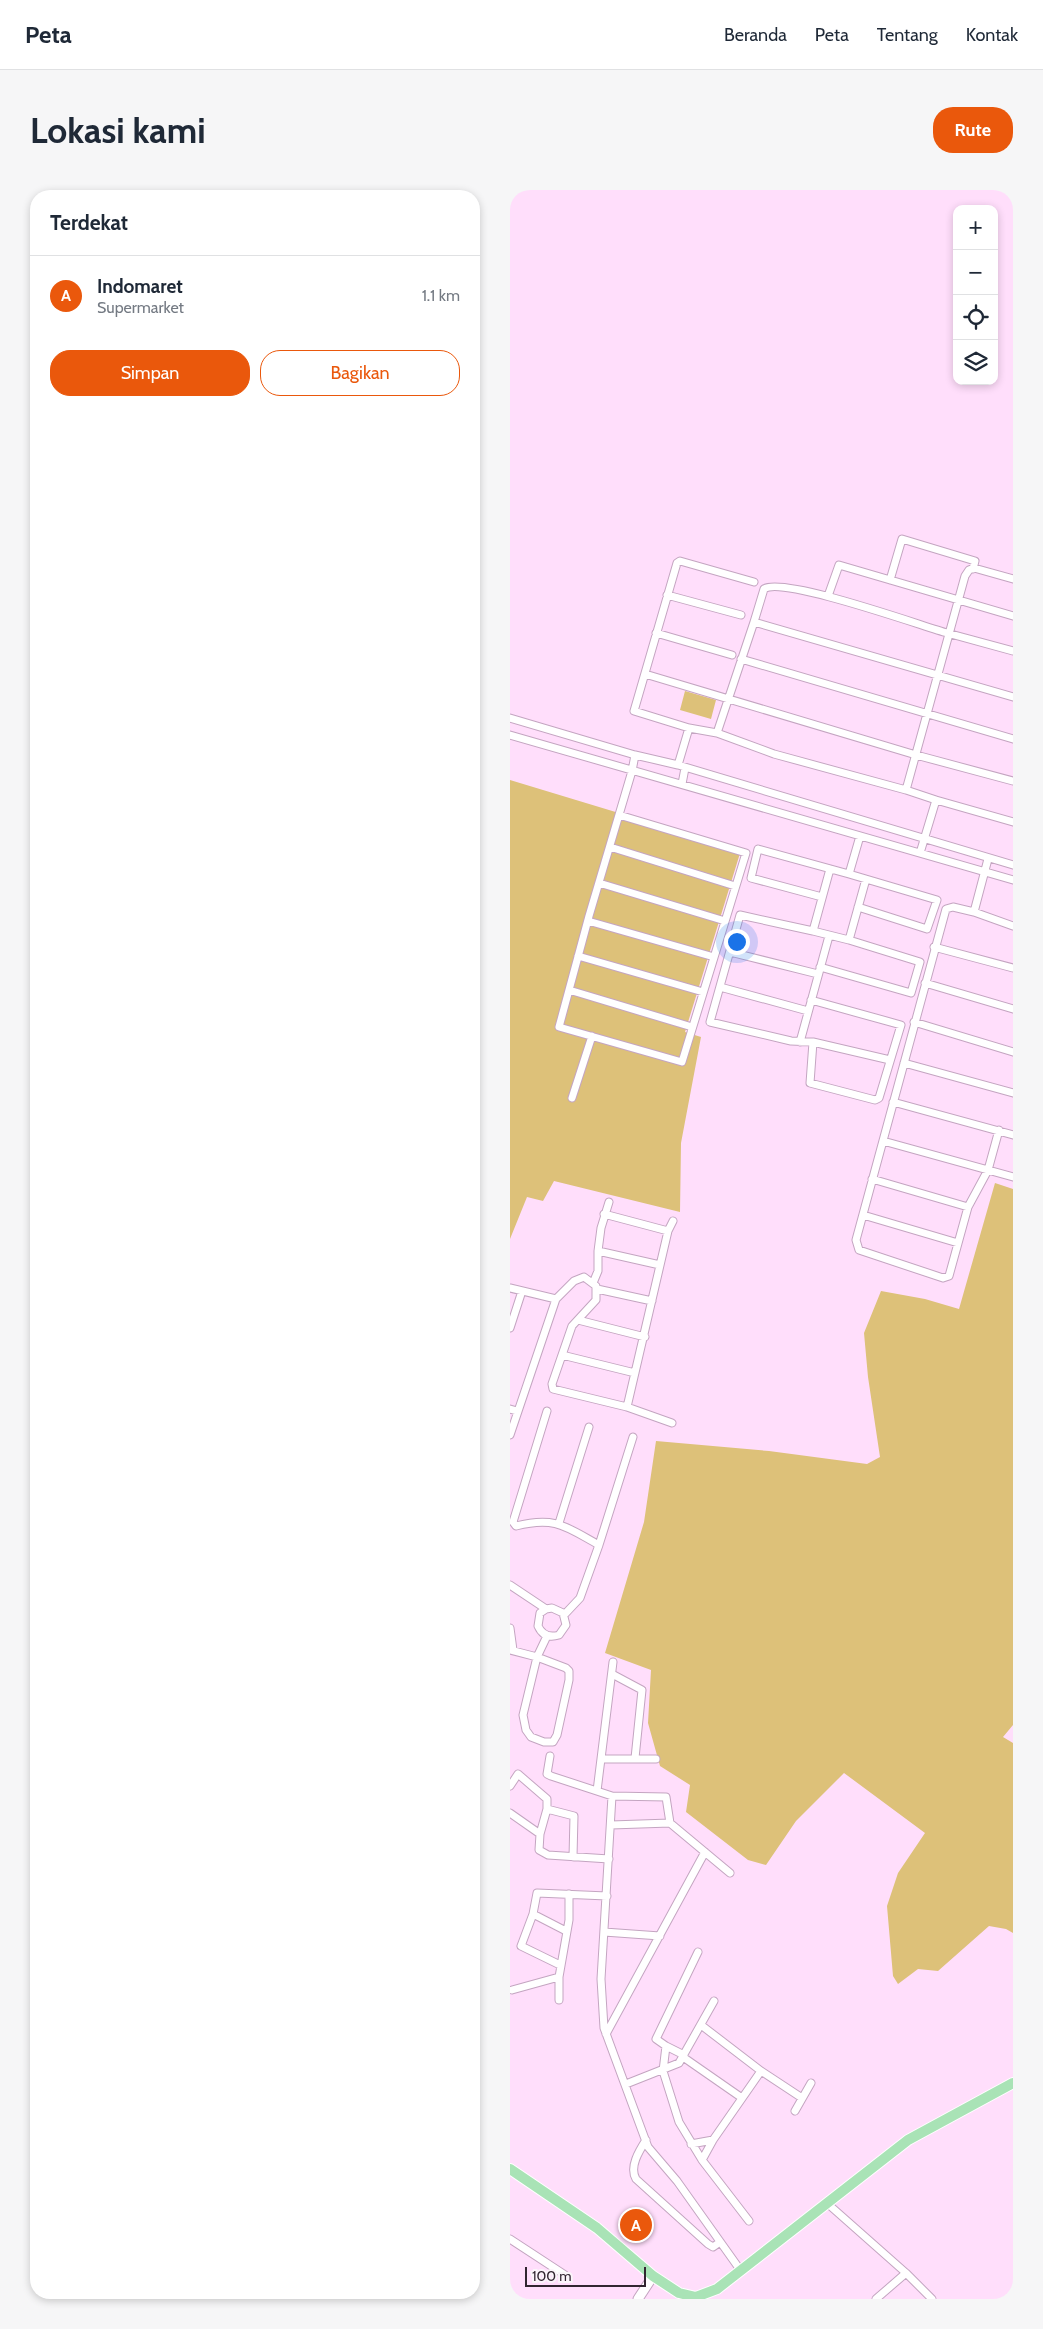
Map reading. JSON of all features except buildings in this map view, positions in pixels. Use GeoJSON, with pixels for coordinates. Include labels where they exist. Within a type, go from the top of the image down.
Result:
{"type":"FeatureCollection","features":[{"type":"Feature","properties":{"kind":"main road"},"geometry":{"type":"LineString","coordinates":[[510,2169],[597,2228],[654,2276],[679,2293],[697,2298],[717,2289],[908,2140],[1013,2083]]}},
{"type":"Feature","properties":{"kind":"street"},"geometry":{"type":"LineString","coordinates":[[890,580],[902,539],[975,562],[973,569]]}},
{"type":"Feature","properties":{"kind":"street"},"geometry":{"type":"LineString","coordinates":[[754,582],[680,562],[676,566],[634,711],[689,728],[717,733],[774,754],[1013,822]]}},
{"type":"Feature","properties":{"kind":"street"},"geometry":{"type":"LineString","coordinates":[[828,596],[839,565],[1013,616]]}},
{"type":"Feature","properties":{"kind":"street"},"geometry":{"type":"LineString","coordinates":[[906,790],[965,576],[969,570],[973,569],[1013,579]]}},
{"type":"Feature","properties":{"kind":"street"},"geometry":{"type":"LineString","coordinates":[[717,733],[762,593],[766,587],[775,586],[828,596],[948,633],[1013,650]]}},
{"type":"Feature","properties":{"kind":"street"},"geometry":{"type":"LineString","coordinates":[[667,595],[741,615]]}},
{"type":"Feature","properties":{"kind":"street"},"geometry":{"type":"LineString","coordinates":[[754,622],[1013,698]]}},
{"type":"Feature","properties":{"kind":"street"},"geometry":{"type":"LineString","coordinates":[[656,633],[732,655]]}},
{"type":"Feature","properties":{"kind":"street"},"geometry":{"type":"LineString","coordinates":[[742,659],[1013,739]]}},
{"type":"Feature","properties":{"kind":"street"},"geometry":{"type":"LineString","coordinates":[[645,674],[916,755],[1013,781]]}},
{"type":"Feature","properties":{"kind":"street"},"geometry":{"type":"LineString","coordinates":[[510,718],[1013,865]]}},
{"type":"Feature","properties":{"kind":"street"},"geometry":{"type":"LineString","coordinates":[[682,784],[681,767],[689,728]]}},
{"type":"Feature","properties":{"kind":"street"},"geometry":{"type":"LineString","coordinates":[[510,734],[1013,880]]}},
{"type":"Feature","properties":{"kind":"street"},"geometry":{"type":"LineString","coordinates":[[619,815],[746,853],[682,1062],[559,1027],[635,755]]}},
{"type":"Feature","properties":{"kind":"street"},"geometry":{"type":"LineString","coordinates":[[920,853],[936,800]]}},
{"type":"Feature","properties":{"kind":"street"},"geometry":{"type":"LineString","coordinates":[[849,874],[860,836]]}},
{"type":"Feature","properties":{"kind":"street"},"geometry":{"type":"LineString","coordinates":[[610,847],[735,886]]}},
{"type":"Feature","properties":{"kind":"street"},"geometry":{"type":"LineString","coordinates":[[822,897],[751,878],[758,849],[937,900],[927,929],[858,907]]}},
{"type":"Feature","properties":{"kind":"street"},"geometry":{"type":"LineString","coordinates":[[974,912],[988,859]]}},
{"type":"Feature","properties":{"kind":"street"},"geometry":{"type":"LineString","coordinates":[[812,931],[830,869]]}},
{"type":"Feature","properties":{"kind":"street"},"geometry":{"type":"LineString","coordinates":[[849,940],[866,879]]}},
{"type":"Feature","properties":{"kind":"street"},"geometry":{"type":"LineString","coordinates":[[599,883],[725,921]]}},
{"type":"Feature","properties":{"kind":"street"},"geometry":{"type":"LineString","coordinates":[[999,1130],[988,1170],[968,1207],[949,1276],[943,1278],[859,1250],[856,1240],[934,947],[946,909],[953,907],[974,912],[1013,926]]}},
{"type":"Feature","properties":{"kind":"street"},"geometry":{"type":"LineString","coordinates":[[730,952],[819,970],[911,993],[920,962],[849,940],[740,915],[710,1022],[800,1042],[813,1042],[890,1060]]}},
{"type":"Feature","properties":{"kind":"street"},"geometry":{"type":"LineString","coordinates":[[588,921],[714,957]]}},
{"type":"Feature","properties":{"kind":"street"},"geometry":{"type":"LineString","coordinates":[[800,1042],[830,936]]}},
{"type":"Feature","properties":{"kind":"street"},"geometry":{"type":"LineString","coordinates":[[934,947],[1013,968]]}},
{"type":"Feature","properties":{"kind":"street"},"geometry":{"type":"LineString","coordinates":[[578,956],[703,992]]}},
{"type":"Feature","properties":{"kind":"street"},"geometry":{"type":"LineString","coordinates":[[925,983],[1013,1009]]}},
{"type":"Feature","properties":{"kind":"street"},"geometry":{"type":"LineString","coordinates":[[720,987],[808,1011]]}},
{"type":"Feature","properties":{"kind":"street"},"geometry":{"type":"LineString","coordinates":[[569,990],[692,1027]]}},
{"type":"Feature","properties":{"kind":"street"},"geometry":{"type":"LineString","coordinates":[[811,1000],[901,1025],[879,1098],[875,1100],[810,1083],[813,1042]]}},
{"type":"Feature","properties":{"kind":"street"},"geometry":{"type":"LineString","coordinates":[[914,1022],[1013,1052]]}},
{"type":"Feature","properties":{"kind":"street"},"geometry":{"type":"LineString","coordinates":[[572,1098],[592,1036]]}},
{"type":"Feature","properties":{"kind":"street"},"geometry":{"type":"LineString","coordinates":[[904,1062],[1013,1093]]}},
{"type":"Feature","properties":{"kind":"street"},"geometry":{"type":"LineString","coordinates":[[893,1102],[1013,1135]]}},
{"type":"Feature","properties":{"kind":"street"},"geometry":{"type":"LineString","coordinates":[[883,1141],[1013,1177]]}},
{"type":"Feature","properties":{"kind":"street"},"geometry":{"type":"LineString","coordinates":[[872,1179],[968,1207]]}},
{"type":"Feature","properties":{"kind":"street"},"geometry":{"type":"LineString","coordinates":[[609,1202],[604,1214],[598,1250],[598,1270],[595,1286],[596,1300],[572,1326],[552,1384],[555,1390],[627,1407],[672,1423]]}},
{"type":"Feature","properties":{"kind":"street"},"geometry":{"type":"LineString","coordinates":[[604,1214],[668,1231]]}},
{"type":"Feature","properties":{"kind":"street"},"geometry":{"type":"LineString","coordinates":[[863,1215],[958,1243]]}},
{"type":"Feature","properties":{"kind":"street"},"geometry":{"type":"LineString","coordinates":[[627,1407],[645,1337],[668,1231],[672,1222]]}},
{"type":"Feature","properties":{"kind":"street"},"geometry":{"type":"LineString","coordinates":[[598,1250],[660,1265]]}},
{"type":"Feature","properties":{"kind":"street"},"geometry":{"type":"LineString","coordinates":[[510,1435],[514,1410],[556,1299],[579,1278],[584,1277],[595,1286],[652,1301]]}},
{"type":"Feature","properties":{"kind":"street"},"geometry":{"type":"LineString","coordinates":[[510,1288],[556,1299]]}},
{"type":"Feature","properties":{"kind":"street"},"geometry":{"type":"LineString","coordinates":[[510,1328],[522,1291]]}},
{"type":"Feature","properties":{"kind":"street"},"geometry":{"type":"LineString","coordinates":[[578,1320],[645,1337]]}},
{"type":"Feature","properties":{"kind":"street"},"geometry":{"type":"LineString","coordinates":[[562,1354],[635,1373]]}},
{"type":"Feature","properties":{"kind":"street"},"geometry":{"type":"LineString","coordinates":[[547,1411],[513,1522],[516,1526],[538,1522],[559,1523],[599,1545]]}},
{"type":"Feature","properties":{"kind":"street"},"geometry":{"type":"LineString","coordinates":[[559,1523],[589,1427]]}},
{"type":"Feature","properties":{"kind":"street"},"geometry":{"type":"LineString","coordinates":[[564,1615],[580,1598],[633,1437]]}},
{"type":"Feature","properties":{"kind":"street"},"geometry":{"type":"LineString","coordinates":[[510,1585],[546,1609],[558,1609],[564,1615],[566,1625],[559,1635],[546,1636],[538,1626],[540,1613],[546,1609]]}},
{"type":"Feature","properties":{"kind":"street"},"geometry":{"type":"LineString","coordinates":[[510,1628],[512,1650],[537,1657],[562,1666],[568,1671],[569,1680],[557,1735],[553,1742],[549,1743],[531,1737],[524,1722],[523,1714],[537,1657],[546,1636]]}},
{"type":"Feature","properties":{"kind":"street"},"geometry":{"type":"LineString","coordinates":[[597,1791],[613,1662]]}},
{"type":"Feature","properties":{"kind":"street"},"geometry":{"type":"LineString","coordinates":[[612,1674],[642,1690],[635,1758]]}},
{"type":"Feature","properties":{"kind":"street"},"geometry":{"type":"LineString","coordinates":[[550,1756],[547,1774],[612,1796],[664,1796],[668,1800],[670,1823]]}},
{"type":"Feature","properties":{"kind":"street"},"geometry":{"type":"LineString","coordinates":[[601,1759],[656,1759]]}},
{"type":"Feature","properties":{"kind":"street"},"geometry":{"type":"LineString","coordinates":[[510,1785],[518,1774],[547,1799],[547,1809],[540,1834],[539,1850],[548,1855],[609,1859]]}},
{"type":"Feature","properties":{"kind":"street"},"geometry":{"type":"LineString","coordinates":[[612,1796],[601,1979],[602,2021],[651,2151],[677,2181],[741,2270]]}},
{"type":"Feature","properties":{"kind":"street"},"geometry":{"type":"LineString","coordinates":[[547,1809],[574,1816],[573,1857]]}},
{"type":"Feature","properties":{"kind":"street"},"geometry":{"type":"LineString","coordinates":[[510,1813],[540,1834]]}},
{"type":"Feature","properties":{"kind":"street"},"geometry":{"type":"LineString","coordinates":[[611,1825],[670,1823],[730,1873]]}},
{"type":"Feature","properties":{"kind":"street"},"geometry":{"type":"LineString","coordinates":[[606,2034],[705,1852]]}},
{"type":"Feature","properties":{"kind":"street"},"geometry":{"type":"LineString","coordinates":[[560,1965],[521,1946],[534,1914],[537,1893],[607,1896]]}},
{"type":"Feature","properties":{"kind":"street"},"geometry":{"type":"LineString","coordinates":[[559,2000],[560,1965],[569,1920],[569,1894]]}},
{"type":"Feature","properties":{"kind":"street"},"geometry":{"type":"LineString","coordinates":[[534,1914],[566,1931]]}},
{"type":"Feature","properties":{"kind":"street"},"geometry":{"type":"LineString","coordinates":[[604,1932],[660,1936]]}},
{"type":"Feature","properties":{"kind":"street"},"geometry":{"type":"LineString","coordinates":[[698,1952],[658,2031],[656,2039],[684,2056],[742,2098]]}},
{"type":"Feature","properties":{"kind":"street"},"geometry":{"type":"LineString","coordinates":[[512,1990],[559,1977]]}},
{"type":"Feature","properties":{"kind":"street"},"geometry":{"type":"LineString","coordinates":[[626,2084],[679,2064],[714,2001]]}},
{"type":"Feature","properties":{"kind":"street"},"geometry":{"type":"LineString","coordinates":[[701,2025],[761,2071],[802,2098]]}},
{"type":"Feature","properties":{"kind":"street"},"geometry":{"type":"LineString","coordinates":[[666,2046],[663,2071],[679,2122],[702,2160],[749,2221]]}},
{"type":"Feature","properties":{"kind":"street"},"geometry":{"type":"LineString","coordinates":[[702,2160],[713,2140],[761,2071]]}},
{"type":"Feature","properties":{"kind":"street"},"geometry":{"type":"LineString","coordinates":[[795,2111],[811,2083]]}},
{"type":"Feature","properties":{"kind":"street"},"geometry":{"type":"LineString","coordinates":[[646,2140],[636,2159],[634,2170],[636,2179],[708,2244],[713,2247],[720,2242]]}},
{"type":"Feature","properties":{"kind":"street"},"geometry":{"type":"LineString","coordinates":[[692,2144],[713,2140]]}},
{"type":"Feature","properties":{"kind":"street"},"geometry":{"type":"LineString","coordinates":[[828,2204],[906,2273],[932,2299]]}},
{"type":"Feature","properties":{"kind":"street"},"geometry":{"type":"LineString","coordinates":[[510,2239],[564,2275]]}},
{"type":"Feature","properties":{"kind":"street"},"geometry":{"type":"LineString","coordinates":[[877,2299],[906,2273]]}},
{"type":"Feature","properties":{"kind":"street"},"geometry":{"type":"LineString","coordinates":[[638,2299],[654,2276]]}},
{"type":"Feature","properties":{"kind":"shaded area"},"geometry":{"type":"Polygon","coordinates":[[[685,691],[716,700],[711,719],[680,710],[685,691]]]}},
{"type":"Feature","properties":{"kind":"shaded area"},"geometry":{"type":"Polygon","coordinates":[[[510,780],[741,850],[685,1032],[701,1037],[681,1143],[680,1212],[554,1181],[543,1201],[527,1197],[510,1239],[510,780]]]}},
{"type":"Feature","properties":{"kind":"shaded area"},"geometry":{"type":"Polygon","coordinates":[[[995,1183],[1013,1189],[1013,1725],[1003,1737],[1013,1743],[1013,1933],[1006,1929],[989,1926],[938,1971],[918,1969],[898,1984],[893,1976],[887,1906],[898,1873],[925,1833],[844,1773],[796,1821],[766,1865],[748,1860],[686,1812],[690,1785],[660,1766],[648,1723],[651,1670],[605,1653],[644,1522],[656,1441],[769,1451],[867,1464],[880,1457],[868,1377],[864,1333],[881,1291],[925,1299],[959,1309],[995,1183]]]}},
{"type":"Feature","properties":{"kind":"place","name":"Indomaret"},"geometry":{"type":"Point","coordinates":[636,2225]}}]}
